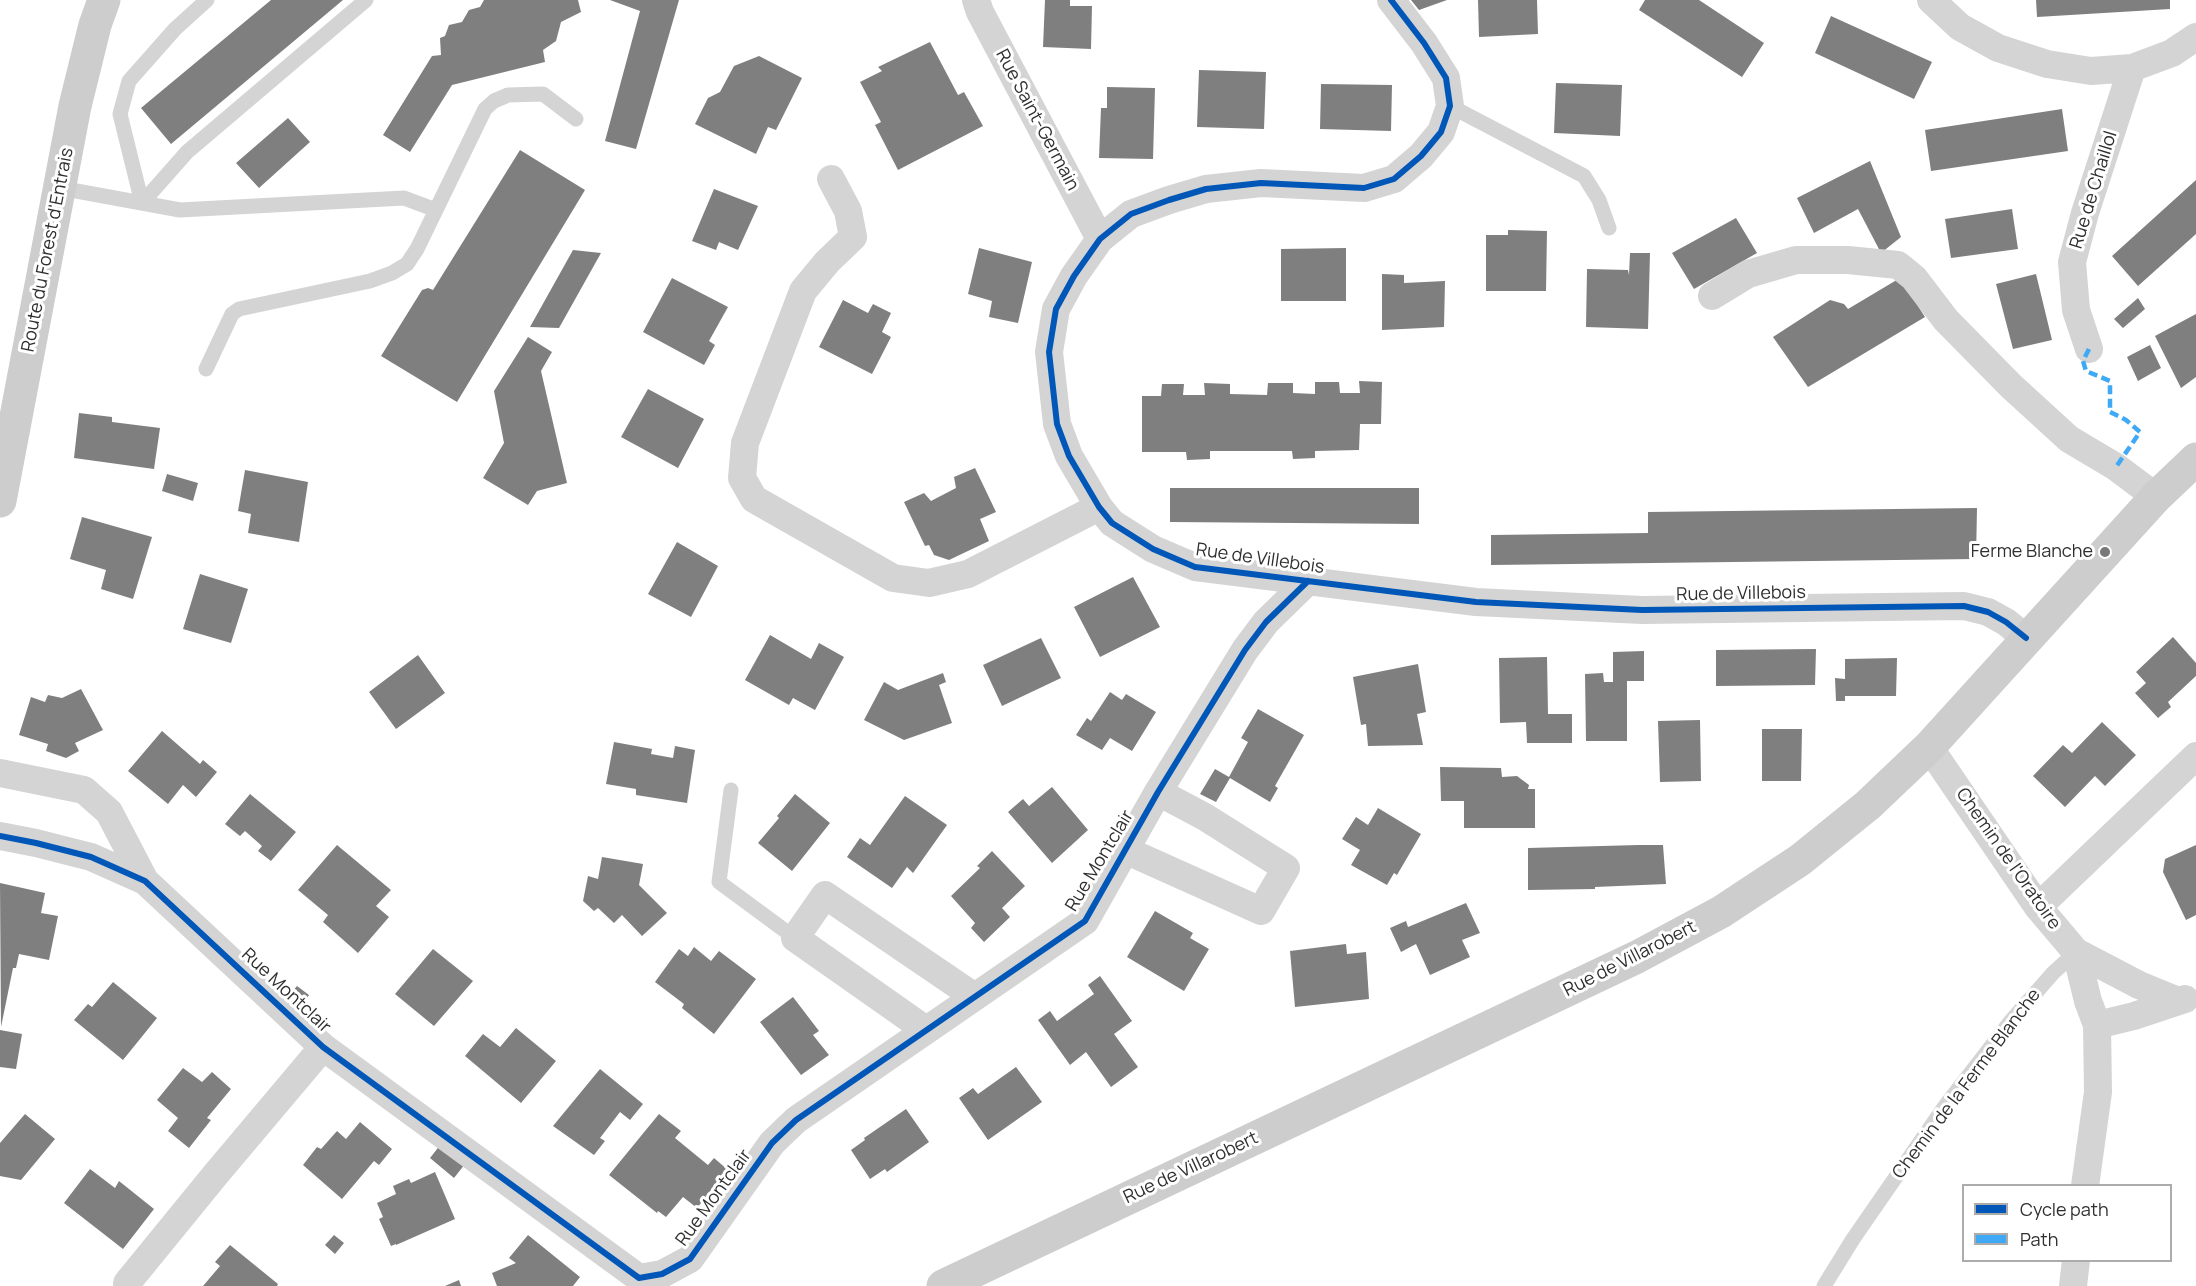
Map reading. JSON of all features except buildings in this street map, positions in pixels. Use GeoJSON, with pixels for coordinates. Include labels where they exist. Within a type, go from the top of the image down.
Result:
{"type":"FeatureCollection","features":[{"type":"Feature","properties":{"kind":"main road","name":"Route du Forest d'Entrais"},"geometry":{"type":"LineString","coordinates":[[0,501],[75,106],[95,25],[104,0]]}},
{"type":"Feature","properties":{"kind":"main road","name":"Rue de Villarobert"},"geometry":{"type":"LineString","coordinates":[[943,1286],[1637,957],[1721,912],[1800,860],[1868,805],[1929,747],[2156,496],[2196,459]]}},
{"type":"Feature","properties":{"kind":"street","name":"Rue Saint-Germain"},"geometry":{"type":"LineString","coordinates":[[976,0],[980,12],[1100,239]]}},
{"type":"Feature","properties":{"kind":"street"},"geometry":{"type":"LineString","coordinates":[[1391,0],[1424,43],[1446,78],[1450,106]]}},
{"type":"Feature","properties":{"kind":"street"},"geometry":{"type":"LineString","coordinates":[[1931,0],[1960,27],[1998,48],[2048,63],[2091,71],[2132,68],[2172,53],[2196,37]]}},
{"type":"Feature","properties":{"kind":"street","name":"Rue de Chaillol"},"geometry":{"type":"LineString","coordinates":[[2089,349],[2076,310],[2072,262],[2085,213],[2132,68]]}},
{"type":"Feature","properties":{"kind":"street","name":"Rue de Villebois"},"geometry":{"type":"LineString","coordinates":[[1450,106],[1441,132],[1421,156],[1394,179],[1364,188],[1261,183],[1206,189],[1131,214],[1100,239],[1074,276],[1056,309],[1049,352],[1058,424],[1069,456],[1099,507],[1112,523],[1153,549],[1195,567],[1476,602],[1642,610],[1964,606],[1988,612],[2006,622],[2026,638]]}},
{"type":"Feature","properties":{"kind":"street"},"geometry":{"type":"LineString","coordinates":[[831,180],[848,211],[853,237],[827,262],[803,291],[745,443],[742,478],[754,499],[893,578],[929,583],[968,574],[1099,507]]}},
{"type":"Feature","properties":{"kind":"street"},"geometry":{"type":"LineString","coordinates":[[1712,296],[1748,274],[1796,260],[1848,260],[1898,265],[1914,278],[1954,328],[2011,386],[2069,439],[2116,467],[2156,496]]}},
{"type":"Feature","properties":{"kind":"street","name":"Rue Montclair"},"geometry":{"type":"LineString","coordinates":[[0,836],[91,857],[145,881],[323,1047],[639,1278],[662,1274],[690,1259],[772,1143],[796,1120],[1085,921],[1158,792],[1245,650],[1266,622],[1308,581]]}},
{"type":"Feature","properties":{"kind":"street","name":"Chemin de l'Oratoire"},"geometry":{"type":"LineString","coordinates":[[1929,747],[2038,907],[2076,952],[2088,1001],[2097,1025],[2098,1092],[2085,1184]]}},
{"type":"Feature","properties":{"kind":"street"},"geometry":{"type":"LineString","coordinates":[[2038,907],[2196,756]]}},
{"type":"Feature","properties":{"kind":"street","name":"Rue Montclair"},"geometry":{"type":"LineString","coordinates":[[0,773],[84,790],[109,812],[145,881]]}},
{"type":"Feature","properties":{"kind":"street"},"geometry":{"type":"LineString","coordinates":[[1125,850],[1261,911],[1286,868],[1205,817],[1158,792]]}},
{"type":"Feature","properties":{"kind":"street"},"geometry":{"type":"LineString","coordinates":[[926,1030],[795,938],[825,895],[975,997]]}},
{"type":"Feature","properties":{"kind":"street"},"geometry":{"type":"LineString","coordinates":[[2076,952],[2139,985],[2187,998]]}},
{"type":"Feature","properties":{"kind":"street"},"geometry":{"type":"LineString","coordinates":[[2097,1025],[2134,1016],[2187,998]]}},
{"type":"Feature","properties":{"kind":"street"},"geometry":{"type":"LineString","coordinates":[[127,1283],[323,1047]]}},
{"type":"Feature","properties":{"kind":"street"},"geometry":{"type":"LineString","coordinates":[[2073,1286],[2076,1262]]}},
{"type":"Feature","properties":{"kind":"lane"},"geometry":{"type":"LineString","coordinates":[[142,203],[120,114],[129,81],[175,29],[207,0]]}},
{"type":"Feature","properties":{"kind":"lane"},"geometry":{"type":"LineString","coordinates":[[142,203],[187,152],[366,0]]}},
{"type":"Feature","properties":{"kind":"lane"},"geometry":{"type":"LineString","coordinates":[[206,369],[232,314],[239,309],[370,281],[392,273],[407,264],[417,249],[485,109],[494,101],[508,95],[543,94],[576,119]]}},
{"type":"Feature","properties":{"kind":"lane"},"geometry":{"type":"LineString","coordinates":[[1450,106],[1584,176],[1599,200],[1609,228]]}},
{"type":"Feature","properties":{"kind":"lane"},"geometry":{"type":"LineString","coordinates":[[60,188],[180,210],[404,198],[436,210]]}},
{"type":"Feature","properties":{"kind":"lane"},"geometry":{"type":"LineString","coordinates":[[730,790],[719,882],[795,938]]}},
{"type":"Feature","properties":{"kind":"lane","name":"Chemin de la Ferme Blanche"},"geometry":{"type":"LineString","coordinates":[[1824,1286],[1853,1239],[1945,1106],[2010,1022],[2053,973],[2076,952]]}},
{"type":"Feature","properties":{"kind":"marked path"},"geometry":{"type":"LineString","coordinates":[[2089,349],[2083,361],[2086,371],[2110,381],[2110,412],[2126,420],[2140,432],[2116,467]]}},
{"type":"Feature","properties":{"kind":"cycle path"},"geometry":{"type":"LineString","coordinates":[[1391,0],[1424,43],[1446,78],[1450,106],[1441,132],[1421,156],[1394,179],[1364,188],[1261,183],[1206,189],[1131,214],[1100,239],[1074,276],[1056,309],[1049,352],[1057,424],[1069,456],[1099,507],[1112,523],[1153,549],[1195,567],[1476,602],[1642,610],[1964,606],[1988,612],[2006,622],[2026,638]]}},
{"type":"Feature","properties":{"kind":"cycle path"},"geometry":{"type":"LineString","coordinates":[[0,836],[91,857],[145,881],[323,1047],[639,1278],[662,1274],[690,1259],[772,1143],[796,1120],[1085,921],[1158,792],[1245,650],[1266,622],[1308,581]]}},
{"type":"Feature","properties":{"kind":"place","name":"Ferme Blanche"},"geometry":{"type":"Point","coordinates":[2105,552]}}]}
